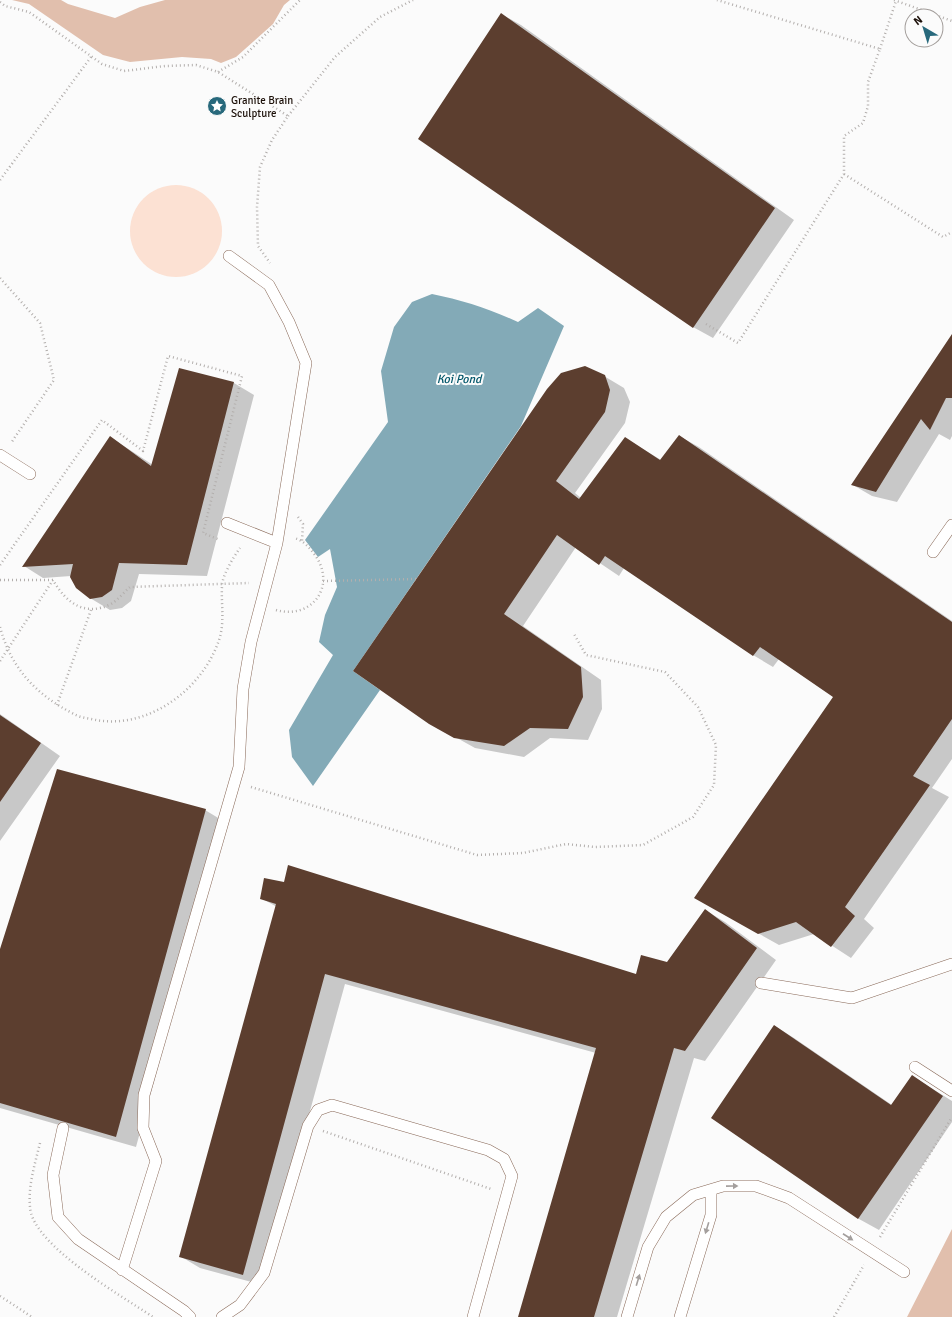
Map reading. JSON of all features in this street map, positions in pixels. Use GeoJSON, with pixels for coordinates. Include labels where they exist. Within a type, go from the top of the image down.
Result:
{"type":"FeatureCollection","features":[{"type":"Feature","properties":{"kind":"lane"},"geometry":{"type":"LineString","coordinates":[[122,1270],[156,1161],[143,1128],[144,1095],[239,767],[243,689],[251,642],[277,543],[306,363],[290,322],[269,285],[228,256]]}},
{"type":"Feature","properties":{"kind":"lane"},"geometry":{"type":"LineString","coordinates":[[1,455],[30,474]]}},
{"type":"Feature","properties":{"kind":"lane"},"geometry":{"type":"LineString","coordinates":[[227,523],[277,543]]}},
{"type":"Feature","properties":{"kind":"lane"},"geometry":{"type":"LineString","coordinates":[[933,552],[952,525]]}},
{"type":"Feature","properties":{"kind":"lane"},"geometry":{"type":"LineString","coordinates":[[761,983],[852,998],[952,964]]}},
{"type":"Feature","properties":{"kind":"lane"},"geometry":{"type":"LineString","coordinates":[[915,1067],[952,1091]]}},
{"type":"Feature","properties":{"kind":"lane"},"geometry":{"type":"LineString","coordinates":[[222,1317],[240,1305],[264,1273],[308,1126],[318,1110],[332,1105],[488,1150],[504,1159],[512,1176],[473,1317]]}},
{"type":"Feature","properties":{"kind":"lane"},"geometry":{"type":"LineString","coordinates":[[63,1128],[53,1175],[58,1217],[78,1239],[184,1311],[190,1317]]}},
{"type":"Feature","properties":{"kind":"lane"},"geometry":{"type":"LineString","coordinates":[[627,1317],[648,1247],[666,1217],[693,1195],[723,1186],[756,1186],[789,1198],[904,1272]]}},
{"type":"Feature","properties":{"kind":"lane"},"geometry":{"type":"LineString","coordinates":[[680,1317],[711,1215],[711,1190]]}},
{"type":"Feature","properties":{"kind":"path"},"geometry":{"type":"LineString","coordinates":[[218,72],[243,58],[300,0]]}},
{"type":"Feature","properties":{"kind":"path"},"geometry":{"type":"LineString","coordinates":[[271,265],[258,246],[257,207],[260,167],[272,140],[288,116],[335,57],[380,17],[413,0]]}},
{"type":"Feature","properties":{"kind":"path"},"geometry":{"type":"LineString","coordinates":[[717,0],[880,49]]}},
{"type":"Feature","properties":{"kind":"path"},"geometry":{"type":"LineString","coordinates":[[706,324],[738,343],[844,174],[844,136],[863,123],[868,106],[868,82],[895,0],[952,21]]}},
{"type":"Feature","properties":{"kind":"path"},"geometry":{"type":"LineString","coordinates":[[0,2],[5,6],[29,12],[102,64],[124,71],[166,66],[196,65],[218,72],[288,116]]}},
{"type":"Feature","properties":{"kind":"path"},"geometry":{"type":"LineString","coordinates":[[0,180],[91,56]]}},
{"type":"Feature","properties":{"kind":"path"},"geometry":{"type":"LineString","coordinates":[[844,174],[942,237],[952,232]]}},
{"type":"Feature","properties":{"kind":"path"},"geometry":{"type":"LineString","coordinates":[[0,278],[40,323],[54,380],[1,455]]}},
{"type":"Feature","properties":{"kind":"path"},"geometry":{"type":"LineString","coordinates":[[0,565],[102,420],[143,451],[168,356],[242,376],[203,533],[222,541]]}},
{"type":"Feature","properties":{"kind":"path"},"geometry":{"type":"LineString","coordinates":[[297,514],[303,524],[302,541]]}},
{"type":"Feature","properties":{"kind":"path"},"geometry":{"type":"LineString","coordinates":[[53,580],[60,592],[74,605],[91,610],[112,604],[130,587],[252,583],[255,595],[261,603],[272,609],[284,612],[305,609],[315,602],[322,589],[323,571],[320,561],[309,547],[302,541],[289,536]]}},
{"type":"Feature","properties":{"kind":"path"},"geometry":{"type":"LineString","coordinates":[[234,546],[247,551]]}},
{"type":"Feature","properties":{"kind":"path"},"geometry":{"type":"LineString","coordinates":[[0,627],[8,650],[19,671],[38,690],[57,704],[76,715],[98,721],[119,722],[144,717],[174,701],[189,687],[209,664],[218,641],[223,622],[222,584],[231,562],[240,548]]}},
{"type":"Feature","properties":{"kind":"path"},"geometry":{"type":"LineString","coordinates":[[323,581],[416,579]]}},
{"type":"Feature","properties":{"kind":"path"},"geometry":{"type":"LineString","coordinates":[[0,580],[53,580]]}},
{"type":"Feature","properties":{"kind":"path"},"geometry":{"type":"LineString","coordinates":[[0,661],[53,580]]}},
{"type":"Feature","properties":{"kind":"path"},"geometry":{"type":"LineString","coordinates":[[57,704],[91,610]]}},
{"type":"Feature","properties":{"kind":"path"},"geometry":{"type":"LineString","coordinates":[[235,782],[477,855],[523,853],[566,844],[595,847],[643,845],[693,817],[714,785],[716,745],[698,706],[665,672],[586,655],[574,634]]}},
{"type":"Feature","properties":{"kind":"path"},"geometry":{"type":"LineString","coordinates":[[834,1317],[952,1117]]}},
{"type":"Feature","properties":{"kind":"path"},"geometry":{"type":"LineString","coordinates":[[308,1126],[507,1195]]}},
{"type":"Feature","properties":{"kind":"path"},"geometry":{"type":"LineString","coordinates":[[0,1296],[32,1317]]}},
{"type":"Feature","properties":{"kind":"shaded area"},"geometry":{"type":"Polygon","coordinates":[[[12,0],[61,0],[68,4],[115,18],[140,7],[165,0],[290,0],[284,5],[273,24],[236,57],[221,63],[211,59],[182,57],[130,62],[103,55],[29,4],[12,0]]]}},
{"type":"Feature","properties":{"kind":"shaded area"},"geometry":{"type":"Polygon","coordinates":[[[176,185],[193,189],[208,199],[218,214],[222,231],[218,248],[208,263],[193,273],[176,277],[159,273],[144,263],[134,248],[130,231],[134,214],[144,199],[159,189],[176,185]]]}},
{"type":"Feature","properties":{"kind":"shaded area"},"geometry":{"type":"Polygon","coordinates":[[[952,1229],[952,1317],[907,1317],[952,1229]]]}},
{"type":"Feature","properties":{"kind":"water","name":"Koi Pond"},"geometry":{"type":"Polygon","coordinates":[[[432,294],[476,305],[518,322],[538,308],[564,326],[521,426],[353,671],[380,690],[313,786],[292,757],[289,730],[333,655],[319,642],[325,615],[337,587],[330,549],[318,557],[305,540],[388,422],[381,371],[394,327],[412,302],[432,294]]]}},
{"type":"Feature","properties":{"kind":"building"},"geometry":{"type":"Polygon","coordinates":[[[501,13],[775,208],[693,328],[418,139],[501,13]]]}},
{"type":"Feature","properties":{"kind":"building"},"geometry":{"type":"Polygon","coordinates":[[[952,334],[952,398],[946,398],[930,430],[921,419],[876,492],[851,485],[952,334]]]}},
{"type":"Feature","properties":{"kind":"building"},"geometry":{"type":"Polygon","coordinates":[[[585,366],[605,375],[610,390],[605,412],[556,481],[579,499],[625,437],[660,460],[679,435],[952,622],[952,719],[913,776],[930,785],[845,907],[855,916],[831,947],[796,922],[758,934],[694,898],[833,697],[760,647],[753,656],[605,556],[599,565],[557,535],[504,614],[581,667],[583,697],[568,729],[530,728],[504,746],[454,738],[429,724],[353,671],[547,389],[561,373],[585,366]]]}},
{"type":"Feature","properties":{"kind":"building"},"geometry":{"type":"Polygon","coordinates":[[[179,368],[234,382],[187,565],[119,563],[112,590],[102,597],[90,599],[76,588],[70,577],[73,564],[22,567],[110,436],[151,466],[179,368]]]}},
{"type":"Feature","properties":{"kind":"building"},"geometry":{"type":"Polygon","coordinates":[[[0,715],[41,743],[0,802],[0,715]]]}},
{"type":"Feature","properties":{"kind":"building"},"geometry":{"type":"Polygon","coordinates":[[[57,769],[206,809],[116,1137],[0,1103],[0,949],[57,769]]]}},
{"type":"Feature","properties":{"kind":"building"},"geometry":{"type":"Polygon","coordinates":[[[288,865],[636,974],[641,955],[667,962],[705,909],[757,948],[685,1051],[674,1048],[594,1317],[518,1317],[596,1048],[325,974],[243,1275],[179,1257],[276,904],[260,899],[264,878],[284,882],[288,865]]]}},
{"type":"Feature","properties":{"kind":"building"},"geometry":{"type":"Polygon","coordinates":[[[774,1025],[891,1105],[912,1075],[943,1096],[858,1219],[711,1118],[774,1025]]]}},
{"type":"Feature","properties":{"kind":"place","name":"Granite Brain Sculpture"},"geometry":{"type":"Point","coordinates":[217,106]}}]}
